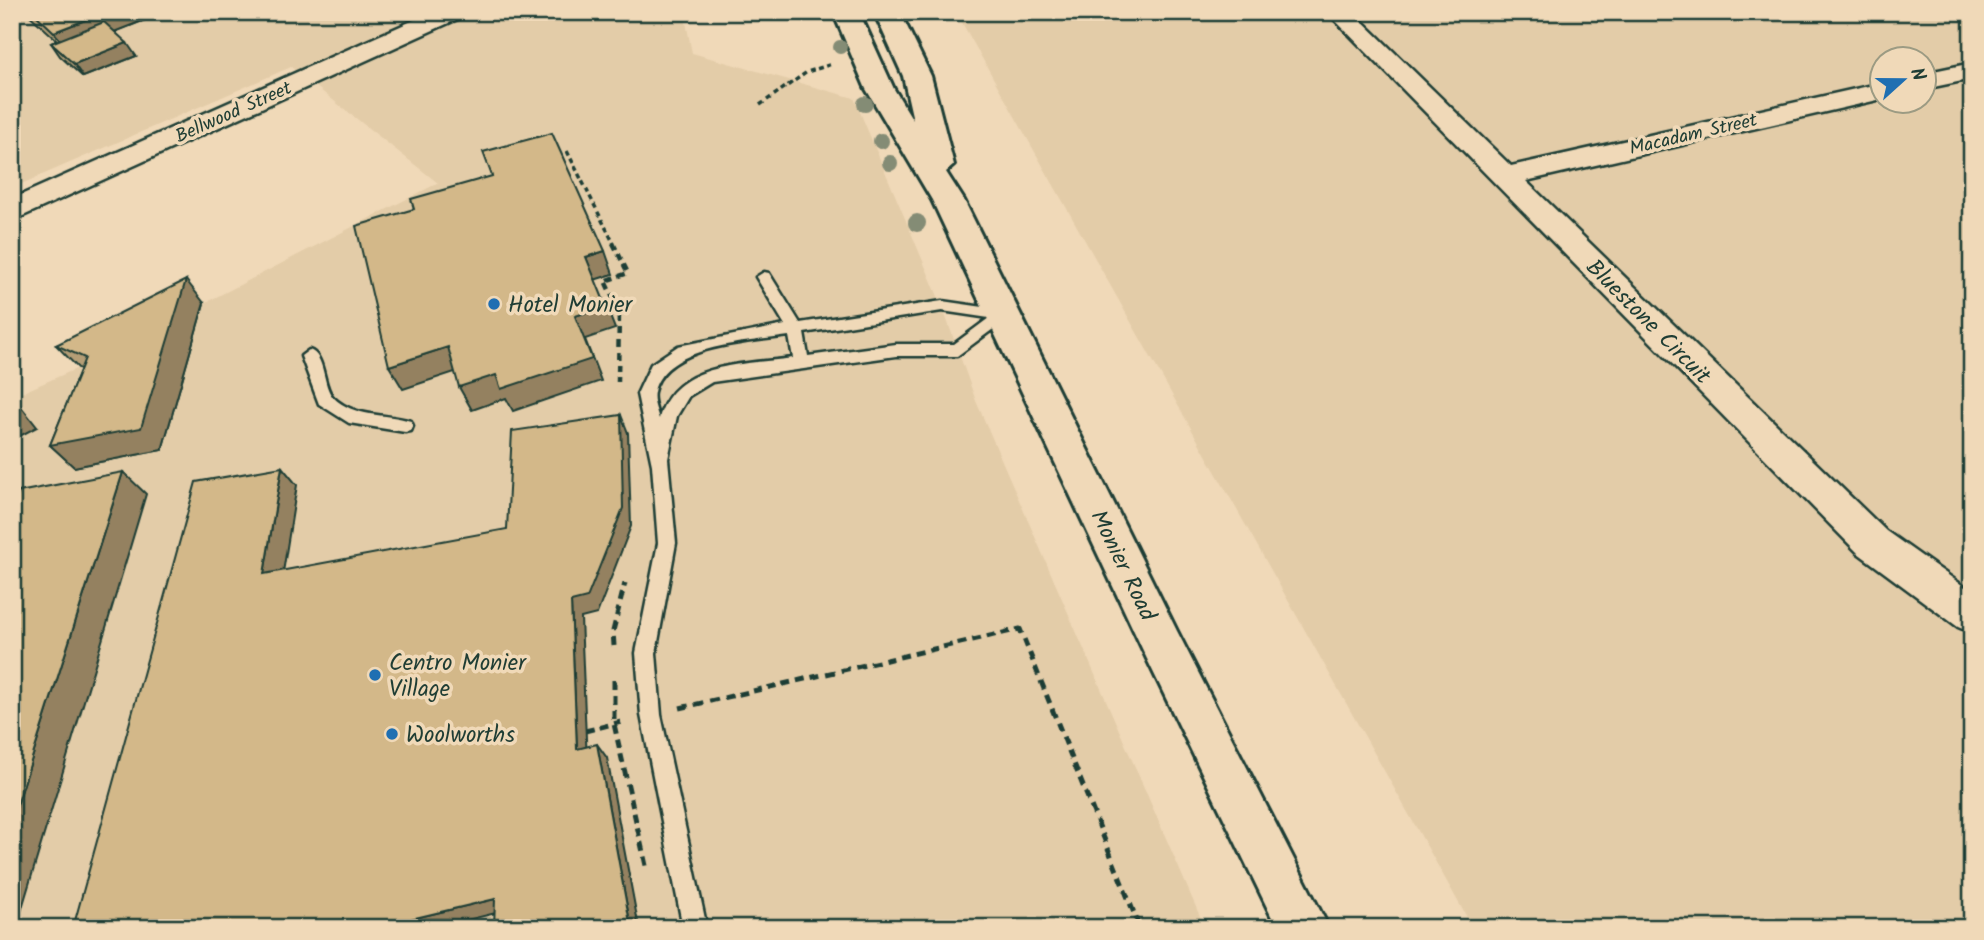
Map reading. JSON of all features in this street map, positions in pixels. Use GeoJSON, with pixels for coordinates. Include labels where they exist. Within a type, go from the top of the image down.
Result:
{"type":"FeatureCollection","features":[{"type":"Feature","properties":{"kind":"main road","name":"Monier Road"},"geometry":{"type":"LineString","coordinates":[[846,12],[880,89],[948,200],[1162,645],[1304,928]]}},
{"type":"Feature","properties":{"kind":"main road","name":"Monier Road"},"geometry":{"type":"LineString","coordinates":[[887,12],[917,76],[948,200]]}},
{"type":"Feature","properties":{"kind":"street","name":"Bellwood Street"},"geometry":{"type":"LineString","coordinates":[[12,211],[453,12]]}},
{"type":"Feature","properties":{"kind":"street","name":"Bluestone Circuit"},"geometry":{"type":"LineString","coordinates":[[1339,12],[1872,542],[1972,615]]}},
{"type":"Feature","properties":{"kind":"street"},"geometry":{"type":"LineString","coordinates":[[1938,78],[1972,71]]}},
{"type":"Feature","properties":{"kind":"street","name":"Macadam Street"},"geometry":{"type":"LineString","coordinates":[[1503,177],[1868,94]]}},
{"type":"Feature","properties":{"kind":"lane"},"geometry":{"type":"LineString","coordinates":[[764,276],[796,330],[801,361]]}},
{"type":"Feature","properties":{"kind":"lane"},"geometry":{"type":"LineString","coordinates":[[695,928],[651,715],[646,653],[667,543],[661,465],[645,394],[657,368],[684,350],[728,340],[942,306],[1004,315]]}},
{"type":"Feature","properties":{"kind":"lane"},"geometry":{"type":"LineString","coordinates":[[661,465],[669,411],[683,389],[708,376],[801,361],[896,350],[934,353],[957,350],[1004,315]]}},
{"type":"Feature","properties":{"kind":"lane"},"geometry":{"type":"LineString","coordinates":[[309,356],[325,400],[355,418],[405,426]]}},
{"type":"Feature","properties":{"kind":"path"},"geometry":{"type":"LineString","coordinates":[[760,105],[807,72],[840,61]]}},
{"type":"Feature","properties":{"kind":"path"},"geometry":{"type":"LineString","coordinates":[[567,151],[628,273],[605,281],[619,311],[616,334],[618,385]]}},
{"type":"Feature","properties":{"kind":"path"},"geometry":{"type":"LineString","coordinates":[[585,731],[1020,629],[1140,928]]}},
{"type":"Feature","properties":{"kind":"shaded area"},"geometry":{"type":"Polygon","coordinates":[[[12,12],[684,12],[692,53],[854,98],[942,306],[976,401],[1205,928],[12,928],[12,397],[78,368],[438,183],[291,67],[12,188],[12,12]]]}},
{"type":"Feature","properties":{"kind":"shaded area"},"geometry":{"type":"Polygon","coordinates":[[[956,12],[1972,12],[1972,928],[1473,928],[956,12]]]}},
{"type":"Feature","properties":{"kind":"building"},"geometry":{"type":"Polygon","coordinates":[[[33,12],[106,12],[54,32],[33,12]]]}},
{"type":"Feature","properties":{"kind":"building"},"geometry":{"type":"Polygon","coordinates":[[[104,22],[127,43],[74,64],[51,43],[104,22]]]}},
{"type":"Feature","properties":{"kind":"building","name":"Hotel Monier"},"geometry":{"type":"Polygon","coordinates":[[[552,133],[605,251],[586,257],[606,306],[575,316],[592,359],[501,389],[496,375],[459,387],[448,347],[389,366],[356,226],[414,209],[411,199],[492,176],[483,152],[552,133]]]}},
{"type":"Feature","properties":{"kind":"building"},"geometry":{"type":"Polygon","coordinates":[[[186,280],[141,428],[50,445],[85,358],[56,345],[186,280]]]}},
{"type":"Feature","properties":{"kind":"building","name":"Centro Monier Village"},"geometry":{"type":"Polygon","coordinates":[[[621,415],[623,508],[587,598],[571,602],[577,749],[597,744],[631,928],[494,928],[495,899],[373,928],[73,928],[196,482],[282,467],[264,574],[507,529],[512,431],[621,415]]]}},
{"type":"Feature","properties":{"kind":"building"},"geometry":{"type":"Polygon","coordinates":[[[123,472],[12,821],[12,509],[19,492],[123,472]]]}},
{"type":"Feature","properties":{"kind":"place","name":"Hotel Monier"},"geometry":{"type":"Point","coordinates":[494,304]}},
{"type":"Feature","properties":{"kind":"place","name":"Centro Monier Village"},"geometry":{"type":"Point","coordinates":[375,675]}},
{"type":"Feature","properties":{"kind":"place","name":"Woolworths"},"geometry":{"type":"Point","coordinates":[392,734]}}]}
